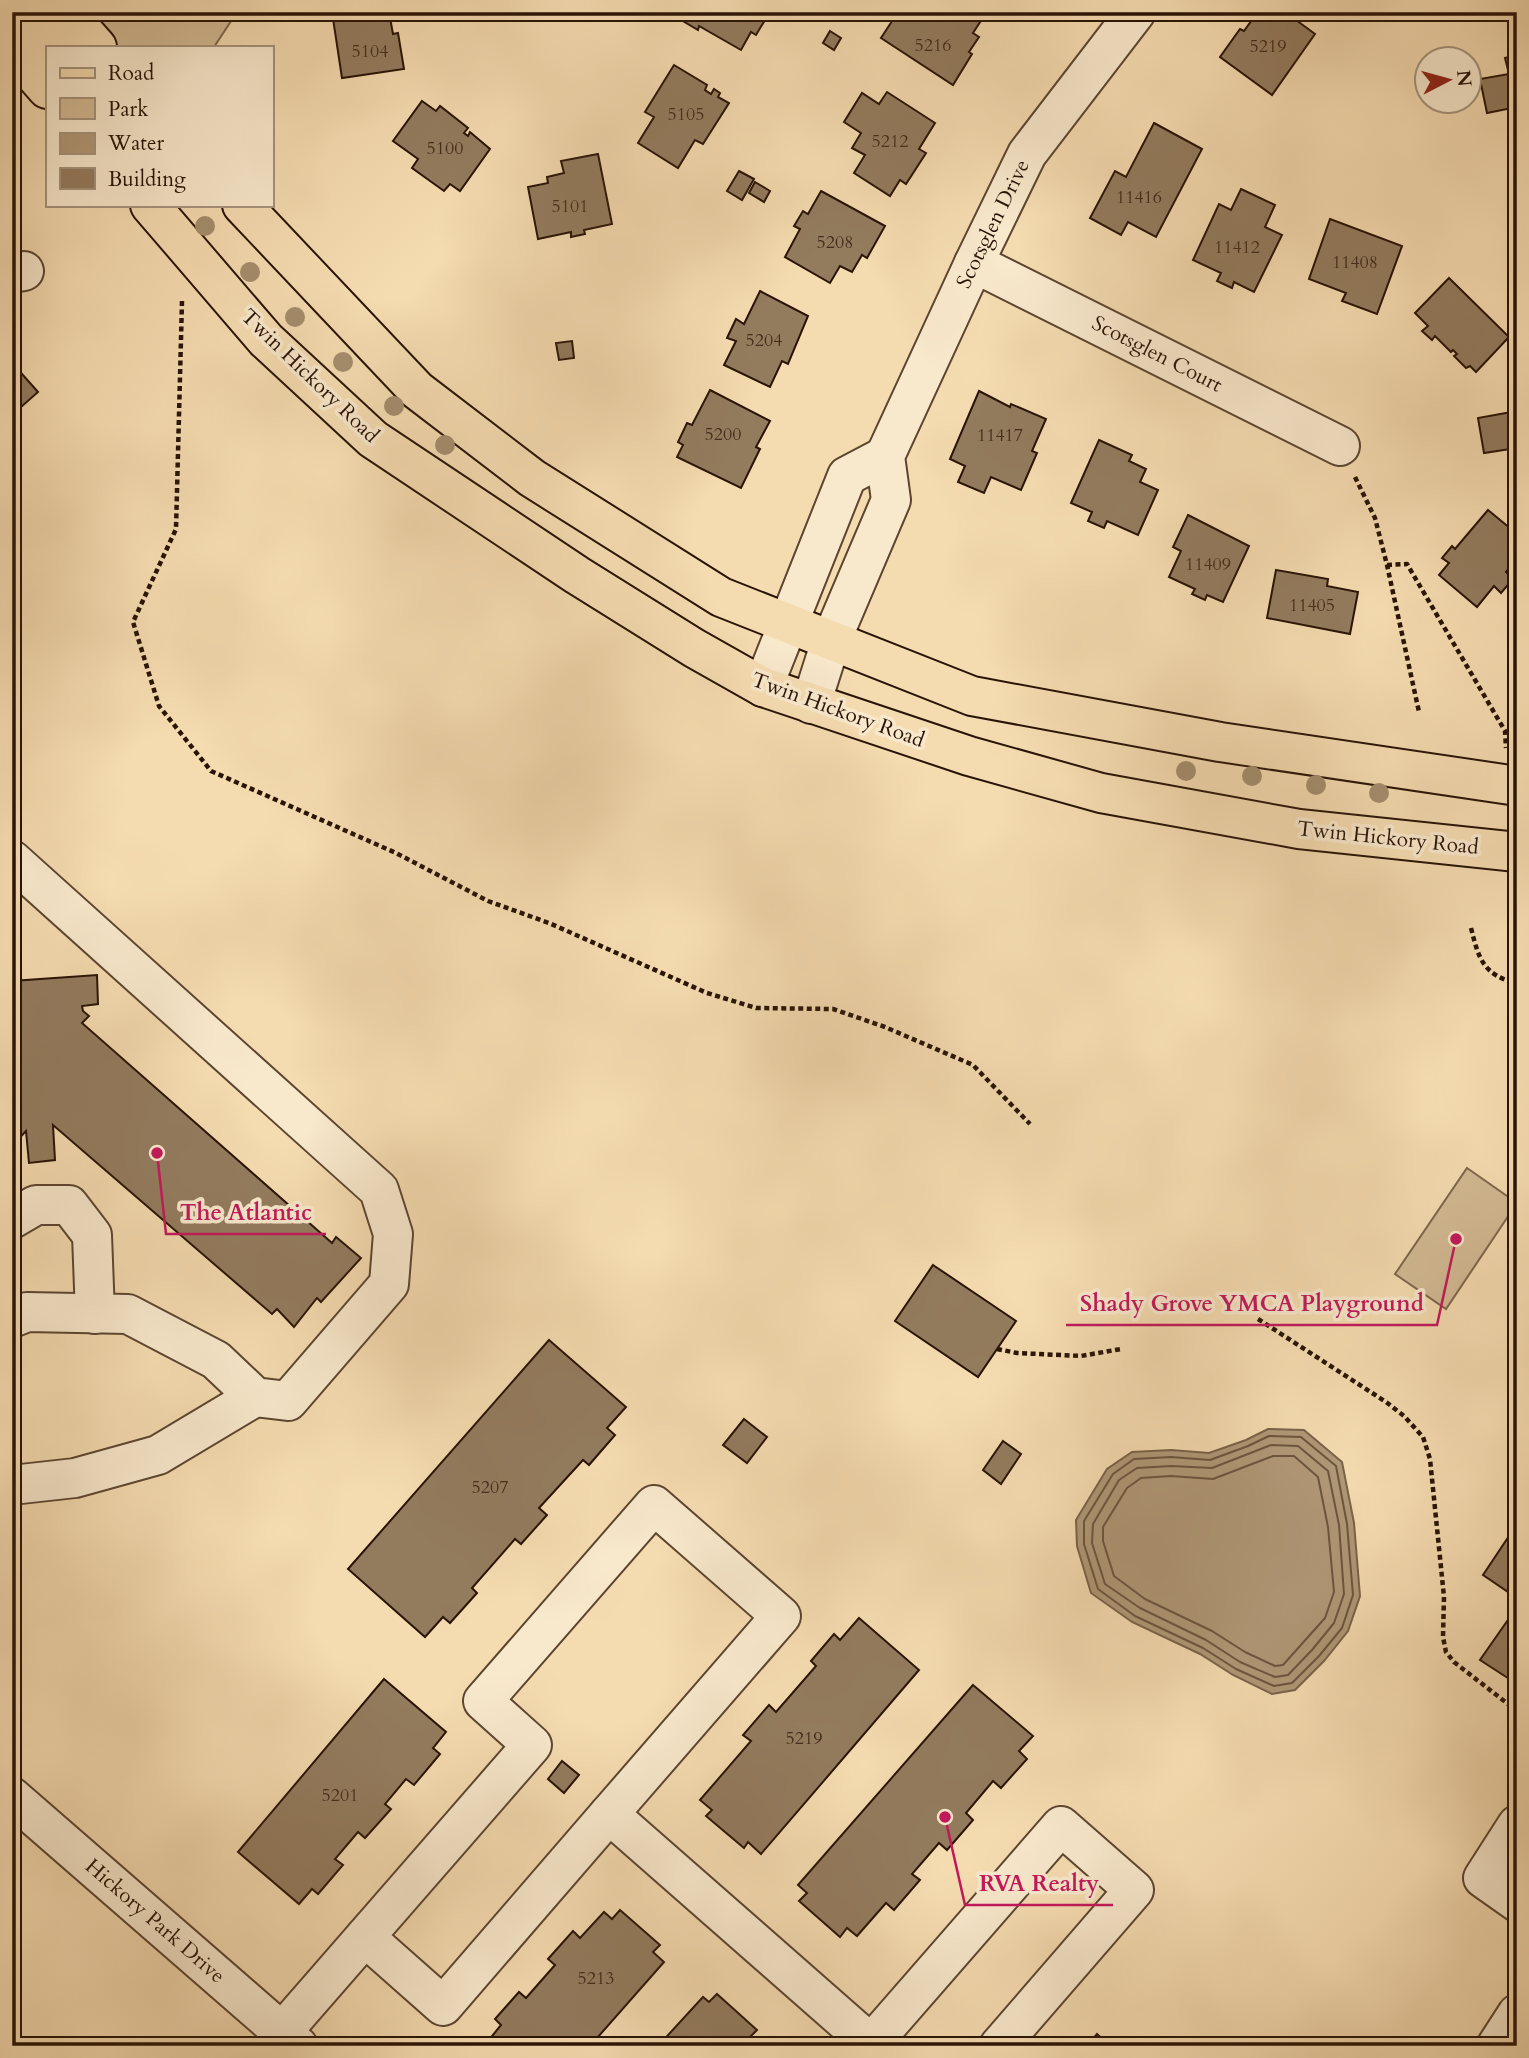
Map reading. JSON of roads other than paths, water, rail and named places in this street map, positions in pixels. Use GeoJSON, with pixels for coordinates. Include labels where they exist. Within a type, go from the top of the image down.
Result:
{"type":"FeatureCollection","features":[{"type":"Feature","properties":{"kind":"main road"},"geometry":{"type":"LineString","coordinates":[[25,12],[55,46]]}},
{"type":"Feature","properties":{"kind":"main road"},"geometry":{"type":"LineString","coordinates":[[66,12],[96,46]]}},
{"type":"Feature","properties":{"kind":"main road"},"geometry":{"type":"LineString","coordinates":[[12,49],[46,88]]}},
{"type":"Feature","properties":{"kind":"main road","name":"Twin Hickory Road"},"geometry":{"type":"LineString","coordinates":[[151,206],[266,340],[373,439],[577,575],[694,648],[763,687],[969,756],[1101,793],[1298,829],[1517,852]]}},
{"type":"Feature","properties":{"kind":"main road"},"geometry":{"type":"LineString","coordinates":[[243,206],[417,390],[532,478],[721,597],[972,696],[1220,742],[1512,769]]}},
{"type":"Feature","properties":{"kind":"street","name":"Scotsglen Drive"},"geometry":{"type":"LineString","coordinates":[[885,456],[1027,154],[1136,12]]}},
{"type":"Feature","properties":{"kind":"street","name":"Scotsglen Court"},"geometry":{"type":"LineString","coordinates":[[974,263],[1340,446]]}},
{"type":"Feature","properties":{"kind":"street"},"geometry":{"type":"LineString","coordinates":[[763,687],[847,476],[885,456],[891,500],[831,640],[811,704]]}},
{"type":"Feature","properties":{"kind":"street"},"geometry":{"type":"LineString","coordinates":[[12,860],[379,1189],[393,1234],[389,1284],[288,1401],[255,1397],[216,1360],[128,1314],[27,1312],[12,1318]]}},
{"type":"Feature","properties":{"kind":"street"},"geometry":{"type":"LineString","coordinates":[[12,1219],[36,1205],[69,1205],[92,1235],[95,1314]]}},
{"type":"Feature","properties":{"kind":"street"},"geometry":{"type":"LineString","coordinates":[[12,1485],[75,1478],[158,1455],[255,1397]]}},
{"type":"Feature","properties":{"kind":"street"},"geometry":{"type":"LineString","coordinates":[[290,2039],[365,1937],[532,1745],[483,1701],[654,1505],[781,1616],[443,2006],[365,1937]]}},
{"type":"Feature","properties":{"kind":"street","name":"Hickory Park Drive"},"geometry":{"type":"LineString","coordinates":[[12,1797],[290,2039]]}},
{"type":"Feature","properties":{"kind":"street"},"geometry":{"type":"LineString","coordinates":[[609,1814],[870,2045],[1061,1826],[1134,1890],[999,2046]]}},
{"type":"Feature","properties":{"kind":"street"},"geometry":{"type":"LineString","coordinates":[[1517,1825],[1483,1878],[1517,1902]]}},
{"type":"Feature","properties":{"kind":"water"},"geometry":{"type":"Polygon","coordinates":[[[1268,1429],[1304,1430],[1342,1462],[1354,1523],[1360,1596],[1348,1631],[1324,1661],[1295,1690],[1272,1694],[1233,1675],[1200,1654],[1132,1622],[1091,1593],[1077,1546],[1076,1520],[1107,1469],[1132,1452],[1171,1450],[1209,1453],[1268,1429]]]}},
{"type":"Feature","properties":{"kind":"place","name":"The Atlantic"},"geometry":{"type":"Point","coordinates":[157,1153]}},
{"type":"Feature","properties":{"kind":"place","name":"Shady Grove YMCA Playground"},"geometry":{"type":"Point","coordinates":[1456,1239]}},
{"type":"Feature","properties":{"kind":"place","name":"RVA Realty"},"geometry":{"type":"Point","coordinates":[945,1817]}}]}
